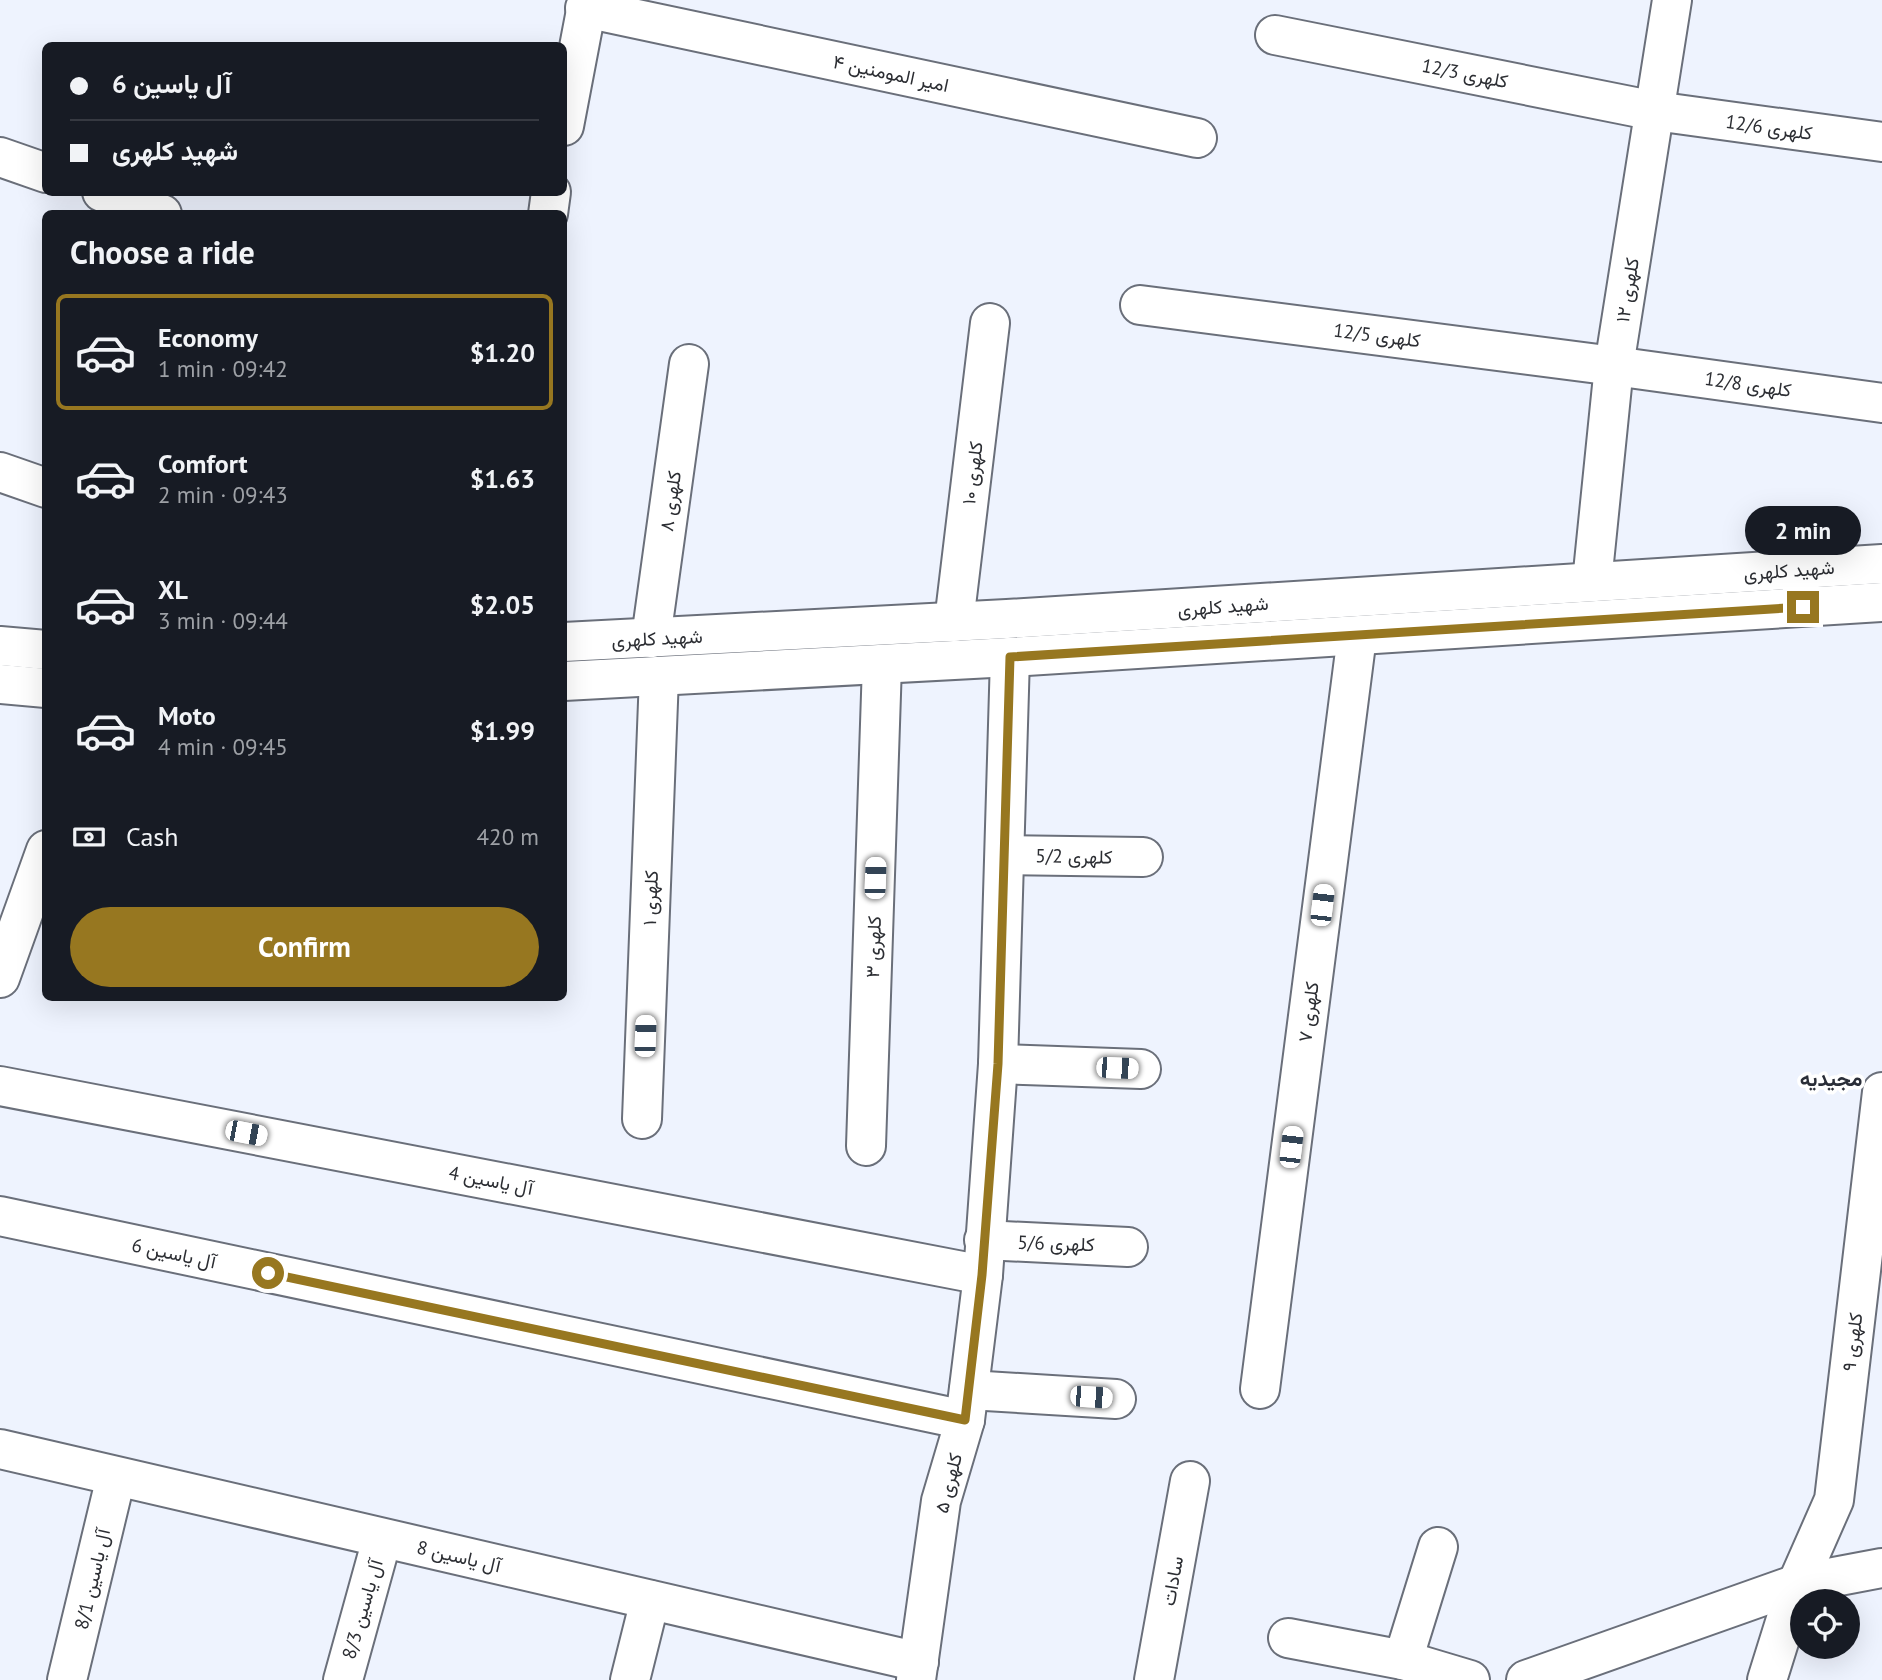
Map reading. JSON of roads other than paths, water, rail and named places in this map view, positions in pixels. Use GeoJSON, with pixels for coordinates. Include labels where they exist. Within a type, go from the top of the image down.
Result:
{"type":"FeatureCollection","features":[{"type":"Feature","properties":{"kind":"street","name":"کلهری ۱۲"},"geometry":{"type":"LineString","coordinates":[[1592,582],[1614,366],[1672,0]]}},
{"type":"Feature","properties":{"kind":"street"},"geometry":{"type":"LineString","coordinates":[[567,109],[586,4]]}},
{"type":"Feature","properties":{"kind":"street","name":"امیر المومنین ۴"},"geometry":{"type":"LineString","coordinates":[[586,4],[1197,138]]}},
{"type":"Feature","properties":{"kind":"street","name":"کلهری 12/3"},"geometry":{"type":"LineString","coordinates":[[1275,35],[1655,111]]}},
{"type":"Feature","properties":{"kind":"street","name":"کلهری 12/6"},"geometry":{"type":"LineString","coordinates":[[1655,111],[1882,142]]}},
{"type":"Feature","properties":{"kind":"street"},"geometry":{"type":"LineString","coordinates":[[0,157],[42,172]]}},
{"type":"Feature","properties":{"kind":"street"},"geometry":{"type":"LineString","coordinates":[[113,196],[151,210]]}},
{"type":"Feature","properties":{"kind":"street","name":"کلهری 12/5"},"geometry":{"type":"LineString","coordinates":[[1140,305],[1614,366]]}},
{"type":"Feature","properties":{"kind":"street","name":"کلهری ۱۰"},"geometry":{"type":"LineString","coordinates":[[954,622],[990,323]]}},
{"type":"Feature","properties":{"kind":"street","name":"کلهری ۸"},"geometry":{"type":"LineString","coordinates":[[651,638],[689,364]]}},
{"type":"Feature","properties":{"kind":"street","name":"کلهری 12/8"},"geometry":{"type":"LineString","coordinates":[[1614,366],[1882,403]]}},
{"type":"Feature","properties":{"kind":"street"},"geometry":{"type":"LineString","coordinates":[[0,472],[42,487]]}},
{"type":"Feature","properties":{"kind":"street","name":"شهید کلهری"},"geometry":{"type":"LineString","coordinates":[[567,642],[954,622],[1882,564]]}},
{"type":"Feature","properties":{"kind":"street","name":"شهید کلهری"},"geometry":{"type":"LineString","coordinates":[[567,681],[1010,657],[1882,602]]}},
{"type":"Feature","properties":{"kind":"street","name":"کلهری ۷"},"geometry":{"type":"LineString","coordinates":[[1260,1389],[1357,636]]}},
{"type":"Feature","properties":{"kind":"street"},"geometry":{"type":"LineString","coordinates":[[0,646],[42,650]]}},
{"type":"Feature","properties":{"kind":"street","name":"کلهری ۵"},"geometry":{"type":"LineString","coordinates":[[918,1671],[941,1501],[967,1405],[983,1258],[998,1064],[1010,657]]}},
{"type":"Feature","properties":{"kind":"street","name":"کلهری ۳"},"geometry":{"type":"LineString","coordinates":[[866,1146],[882,664]]}},
{"type":"Feature","properties":{"kind":"street","name":"کلهری ۱"},"geometry":{"type":"LineString","coordinates":[[642,1119],[659,676]]}},
{"type":"Feature","properties":{"kind":"street"},"geometry":{"type":"LineString","coordinates":[[0,684],[42,688]]}},
{"type":"Feature","properties":{"kind":"street","name":"کلهری 5/2"},"geometry":{"type":"LineString","coordinates":[[1005,855],[1143,857]]}},
{"type":"Feature","properties":{"kind":"street"},"geometry":{"type":"LineString","coordinates":[[0,978],[33,922],[42,872]]}},
{"type":"Feature","properties":{"kind":"street"},"geometry":{"type":"LineString","coordinates":[[998,1064],[1141,1069]]}},
{"type":"Feature","properties":{"kind":"street","name":"آل یاسین 4"},"geometry":{"type":"LineString","coordinates":[[0,1086],[983,1258]]}},
{"type":"Feature","properties":{"kind":"street","name":"کلهری ۹"},"geometry":{"type":"LineString","coordinates":[[1767,1680],[1797,1584],[1833,1500],[1882,1092]]}},
{"type":"Feature","properties":{"kind":"street","name":"آل یاسین 6"},"geometry":{"type":"LineString","coordinates":[[0,1216],[967,1405],[1116,1399]]}},
{"type":"Feature","properties":{"kind":"street","name":"کلهری 5/6"},"geometry":{"type":"LineString","coordinates":[[983,1258],[1128,1247]]}},
{"type":"Feature","properties":{"kind":"street","name":"آل یاسین 8"},"geometry":{"type":"LineString","coordinates":[[0,1450],[650,1600],[918,1671]]}},
{"type":"Feature","properties":{"kind":"street","name":"آل یاسین 8/1"},"geometry":{"type":"LineString","coordinates":[[67,1680],[116,1477]]}},
{"type":"Feature","properties":{"kind":"street","name":"سادات"},"geometry":{"type":"LineString","coordinates":[[1154,1680],[1190,1481]]}},
{"type":"Feature","properties":{"kind":"street","name":"آل یاسین 8/3"},"geometry":{"type":"LineString","coordinates":[[343,1680],[382,1539]]}},
{"type":"Feature","properties":{"kind":"street"},"geometry":{"type":"LineString","coordinates":[[1403,1660],[1438,1547]]}},
{"type":"Feature","properties":{"kind":"street"},"geometry":{"type":"LineString","coordinates":[[1526,1680],[1797,1584],[1882,1568]]}},
{"type":"Feature","properties":{"kind":"street"},"geometry":{"type":"LineString","coordinates":[[631,1680],[650,1600]]}},
{"type":"Feature","properties":{"kind":"street"},"geometry":{"type":"LineString","coordinates":[[1288,1638],[1403,1660],[1469,1680]]}},
{"type":"Feature","properties":{"kind":"district","name":"مجیدیه"},"geometry":{"type":"Point","coordinates":[1831,1078]}}]}
